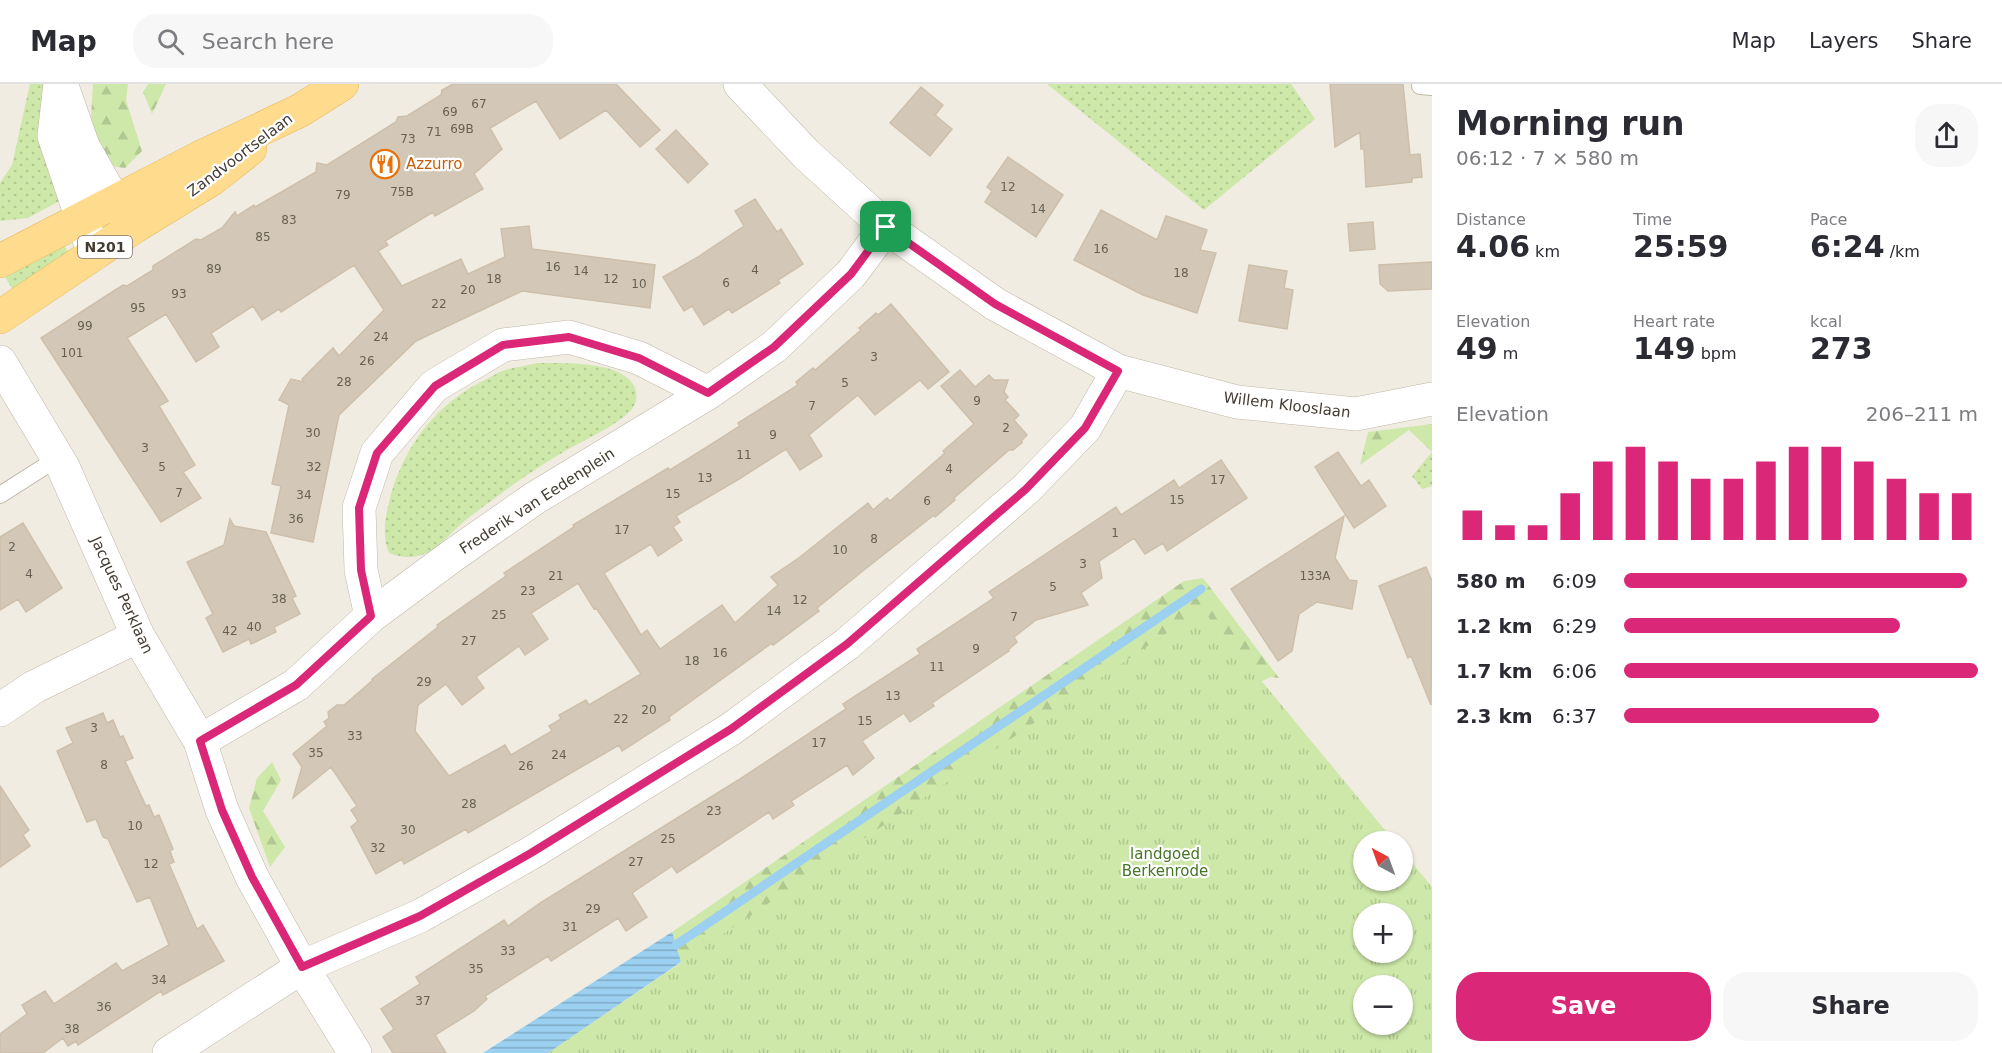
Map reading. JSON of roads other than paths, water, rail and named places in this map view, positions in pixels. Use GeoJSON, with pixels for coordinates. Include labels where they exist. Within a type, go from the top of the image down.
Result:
{"type":"FeatureCollection","features":[{"type":"Feature","properties":{"kind":"main road","name":"Zandvoortselaan"},"geometry":{"type":"LineString","coordinates":[[0,317],[134,227],[212,179],[299,111],[342,84]]}},
{"type":"Feature","properties":{"kind":"main road","name":"Zandvoortselaan"},"geometry":{"type":"LineString","coordinates":[[0,261],[299,111]]}},
{"type":"Feature","properties":{"kind":"street"},"geometry":{"type":"LineString","coordinates":[[61,84],[83,146],[134,227]]}},
{"type":"Feature","properties":{"kind":"street"},"geometry":{"type":"LineString","coordinates":[[61,84],[54,136],[94,254]]}},
{"type":"Feature","properties":{"kind":"street","name":"Willem Klooslaan"},"geometry":{"type":"LineString","coordinates":[[740,84],[806,154],[886,227],[995,304],[1118,371],[1237,402],[1356,414],[1432,399]]}},
{"type":"Feature","properties":{"kind":"street","name":"Frederik van Eedenplein"},"geometry":{"type":"LineString","coordinates":[[200,741],[296,685],[371,616],[536,498],[708,393],[774,347],[851,274],[886,227]]}},
{"type":"Feature","properties":{"kind":"street"},"geometry":{"type":"LineString","coordinates":[[371,616],[361,570],[359,508],[377,453],[435,386],[503,345],[569,337],[639,358],[708,393]]}},
{"type":"Feature","properties":{"kind":"street","name":"Jacques Perklaan"},"geometry":{"type":"LineString","coordinates":[[0,362],[58,458],[138,636],[200,741],[222,810],[252,877],[302,967],[355,1053]]}},
{"type":"Feature","properties":{"kind":"street"},"geometry":{"type":"LineString","coordinates":[[169,1053],[302,967],[420,916],[531,853],[731,729],[847,644],[1026,489],[1085,428],[1118,371]]}},
{"type":"Feature","properties":{"kind":"street"},"geometry":{"type":"LineString","coordinates":[[0,710],[34,687],[138,636]]}},
{"type":"Feature","properties":{"kind":"lane"},"geometry":{"type":"LineString","coordinates":[[1420,84],[1420,86],[1432,87]]}},
{"type":"Feature","properties":{"kind":"lane"},"geometry":{"type":"LineString","coordinates":[[0,495],[58,458]]}},
{"type":"Feature","properties":{"kind":"water"},"geometry":{"type":"Polygon","coordinates":[[[672,932],[681,962],[548,1053],[483,1053],[672,932]]]}},
{"type":"Feature","properties":{"kind":"waterway"},"geometry":{"type":"LineString","coordinates":[[676,945],[1201,589]]}},
{"type":"Feature","properties":{"kind":"place","name":"Azzurro"},"geometry":{"type":"Point","coordinates":[385,164]}},
{"type":"Feature","properties":{"kind":"park label","name":"landgoed Berkenrode"},"geometry":{"type":"Point","coordinates":[1165,862]}}]}
